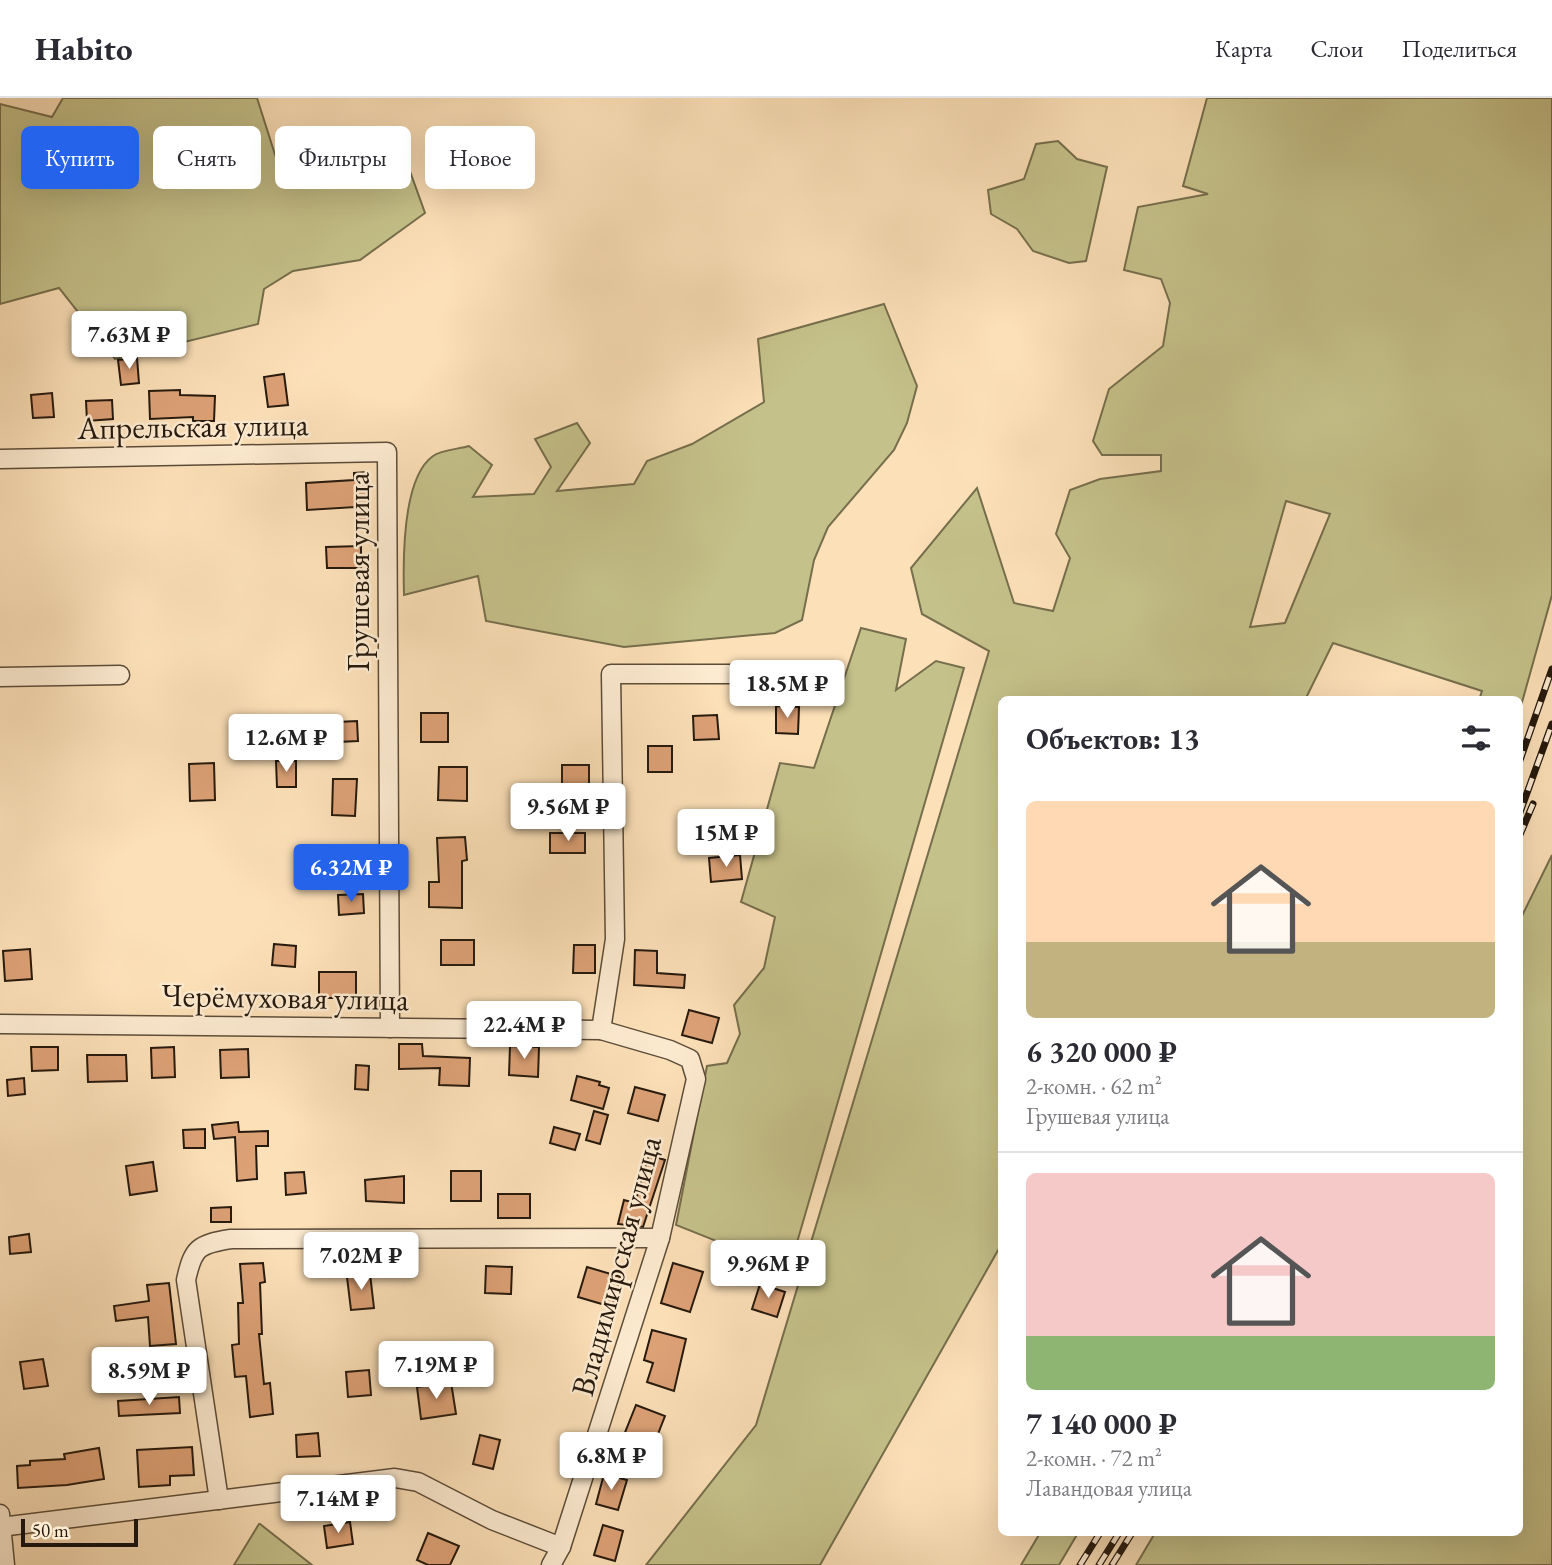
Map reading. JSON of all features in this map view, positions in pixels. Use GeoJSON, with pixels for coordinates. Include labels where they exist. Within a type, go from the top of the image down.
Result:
{"type":"FeatureCollection","features":[{"type":"Feature","properties":{"kind":"street","name":"Апрельская улица"},"geometry":{"type":"LineString","coordinates":[[0,459],[387,452]]}},
{"type":"Feature","properties":{"kind":"street","name":"Грушевая улица"},"geometry":{"type":"LineString","coordinates":[[387,452],[390,1028]]}},
{"type":"Feature","properties":{"kind":"street"},"geometry":{"type":"LineString","coordinates":[[601,1030],[615,939],[611,674],[791,674]]}},
{"type":"Feature","properties":{"kind":"street"},"geometry":{"type":"LineString","coordinates":[[0,677],[120,675]]}},
{"type":"Feature","properties":{"kind":"street","name":"Черёмуховая улица"},"geometry":{"type":"LineString","coordinates":[[0,1024],[601,1030],[670,1050],[690,1059]]}},
{"type":"Feature","properties":{"kind":"street","name":"Владимирская улица"},"geometry":{"type":"LineString","coordinates":[[551,1565],[561,1546],[660,1238],[696,1079],[690,1059]]}},
{"type":"Feature","properties":{"kind":"street"},"geometry":{"type":"LineString","coordinates":[[219,1500],[186,1280],[191,1255],[207,1242],[245,1239],[660,1238]]}},
{"type":"Feature","properties":{"kind":"street"},"geometry":{"type":"LineString","coordinates":[[5,1565],[0,1522],[219,1500],[395,1478],[418,1482],[492,1520],[561,1546]]}},
{"type":"Feature","properties":{"kind":"shaded area"},"geometry":{"type":"Polygon","coordinates":[[[63,98],[257,98],[275,155],[275,189],[411,189],[411,174],[425,213],[360,260],[293,271],[264,289],[258,324],[115,359],[59,288],[0,304],[0,104],[52,117],[63,98]]]}},
{"type":"Feature","properties":{"kind":"shaded area"},"geometry":{"type":"Polygon","coordinates":[[[1207,98],[1552,98],[1552,595],[1523,699],[1523,696],[1480,696],[1482,691],[1333,643],[1307,696],[998,696],[998,1250],[820,1565],[646,1565],[756,1425],[989,651],[922,614],[911,568],[977,488],[1014,603],[1053,611],[1070,558],[1056,534],[1070,490],[1100,479],[1161,471],[1161,455],[1102,455],[1093,441],[1109,389],[1163,346],[1170,303],[1161,279],[1124,270],[1138,207],[1208,194],[1183,186],[1207,98]],[[1286,501],[1250,627],[1285,623],[1330,514],[1286,501]]]}},
{"type":"Feature","properties":{"kind":"shaded area"},"geometry":{"type":"Polygon","coordinates":[[[1058,141],[1077,159],[1107,167],[1086,261],[1069,263],[1033,251],[1017,229],[991,214],[988,190],[1024,179],[1036,144],[1058,141]]]}},
{"type":"Feature","properties":{"kind":"shaded area"},"geometry":{"type":"Polygon","coordinates":[[[884,304],[917,386],[907,423],[894,450],[828,527],[814,560],[802,620],[775,633],[624,647],[486,621],[478,576],[404,595],[406,521],[410,501],[415,482],[423,467],[436,454],[469,446],[492,465],[473,497],[534,494],[551,467],[535,439],[577,423],[590,443],[557,491],[634,484],[647,461],[692,444],[764,402],[758,339],[884,304]]]}},
{"type":"Feature","properties":{"kind":"shaded area"},"geometry":{"type":"Polygon","coordinates":[[[861,628],[906,639],[896,690],[936,661],[964,668],[789,1270],[676,1225],[707,1066],[727,1063],[740,1034],[734,1005],[764,968],[775,917],[741,902],[780,763],[814,768],[861,628]]]}},
{"type":"Feature","properties":{"kind":"shaded area"},"geometry":{"type":"Polygon","coordinates":[[[1552,855],[1552,1565],[1136,1565],[1153,1536],[1523,1536],[1523,914],[1552,855]]]}},
{"type":"Feature","properties":{"kind":"shaded area"},"geometry":{"type":"Polygon","coordinates":[[[260,1524],[312,1565],[234,1565],[260,1524]]]}},
{"type":"Feature","properties":{"kind":"shaded area"},"geometry":{"type":"Polygon","coordinates":[[[1038,1536],[1076,1536],[1059,1565],[1021,1565],[1038,1536]]]}},
{"type":"Feature","properties":{"kind":"building"},"geometry":{"type":"Polygon","coordinates":[[[137,358],[139,383],[121,385],[118,360],[137,358]]]}},
{"type":"Feature","properties":{"kind":"building"},"geometry":{"type":"Polygon","coordinates":[[[284,374],[288,405],[268,407],[264,377],[284,374]]]}},
{"type":"Feature","properties":{"kind":"building"},"geometry":{"type":"Polygon","coordinates":[[[180,390],[180,395],[215,396],[214,421],[193,421],[193,417],[150,419],[149,391],[180,390]]]}},
{"type":"Feature","properties":{"kind":"building"},"geometry":{"type":"Polygon","coordinates":[[[52,393],[54,417],[33,418],[31,395],[52,393]]]}},
{"type":"Feature","properties":{"kind":"building"},"geometry":{"type":"Polygon","coordinates":[[[112,400],[113,419],[87,421],[86,401],[112,400]]]}},
{"type":"Feature","properties":{"kind":"building"},"geometry":{"type":"Polygon","coordinates":[[[367,472],[369,525],[355,526],[355,507],[307,510],[306,483],[354,480],[354,473],[367,472]]]}},
{"type":"Feature","properties":{"kind":"building"},"geometry":{"type":"Polygon","coordinates":[[[361,546],[361,568],[327,568],[326,547],[361,546]]]}},
{"type":"Feature","properties":{"kind":"building"},"geometry":{"type":"Polygon","coordinates":[[[776,706],[799,707],[798,734],[776,733],[776,706]]]}},
{"type":"Feature","properties":{"kind":"building"},"geometry":{"type":"Polygon","coordinates":[[[421,713],[448,713],[448,742],[421,742],[421,713]]]}},
{"type":"Feature","properties":{"kind":"building"},"geometry":{"type":"Polygon","coordinates":[[[717,715],[719,739],[694,740],[693,716],[717,715]]]}},
{"type":"Feature","properties":{"kind":"building"},"geometry":{"type":"Polygon","coordinates":[[[357,721],[358,741],[338,742],[337,722],[357,721]]]}},
{"type":"Feature","properties":{"kind":"building"},"geometry":{"type":"Polygon","coordinates":[[[648,746],[672,746],[672,772],[648,772],[648,746]]]}},
{"type":"Feature","properties":{"kind":"building"},"geometry":{"type":"Polygon","coordinates":[[[276,761],[296,761],[296,787],[277,787],[276,761]]]}},
{"type":"Feature","properties":{"kind":"building"},"geometry":{"type":"Polygon","coordinates":[[[214,763],[215,800],[190,801],[189,764],[214,763]]]}},
{"type":"Feature","properties":{"kind":"building"},"geometry":{"type":"Polygon","coordinates":[[[562,765],[589,765],[589,791],[562,791],[562,765]]]}},
{"type":"Feature","properties":{"kind":"building"},"geometry":{"type":"Polygon","coordinates":[[[439,767],[467,767],[467,801],[438,800],[439,767]]]}},
{"type":"Feature","properties":{"kind":"building"},"geometry":{"type":"Polygon","coordinates":[[[333,779],[357,779],[355,816],[332,815],[333,779]]]}},
{"type":"Feature","properties":{"kind":"building"},"geometry":{"type":"Polygon","coordinates":[[[550,833],[585,833],[585,853],[550,853],[550,833]]]}},
{"type":"Feature","properties":{"kind":"building"},"geometry":{"type":"Polygon","coordinates":[[[465,837],[467,860],[462,861],[462,908],[429,907],[429,882],[439,882],[437,838],[465,837]]]}},
{"type":"Feature","properties":{"kind":"building"},"geometry":{"type":"Polygon","coordinates":[[[740,855],[742,879],[711,882],[709,858],[740,855]]]}},
{"type":"Feature","properties":{"kind":"building"},"geometry":{"type":"Polygon","coordinates":[[[363,894],[364,913],[339,915],[338,895],[363,894]]]}},
{"type":"Feature","properties":{"kind":"building"},"geometry":{"type":"Polygon","coordinates":[[[441,940],[474,940],[474,965],[441,965],[441,940]]]}},
{"type":"Feature","properties":{"kind":"building"},"geometry":{"type":"Polygon","coordinates":[[[274,944],[296,946],[295,967],[272,965],[274,944]]]}},
{"type":"Feature","properties":{"kind":"building"},"geometry":{"type":"Polygon","coordinates":[[[574,945],[595,945],[595,973],[573,973],[574,945]]]}},
{"type":"Feature","properties":{"kind":"building"},"geometry":{"type":"Polygon","coordinates":[[[30,949],[32,979],[5,981],[3,951],[30,949]]]}},
{"type":"Feature","properties":{"kind":"building"},"geometry":{"type":"Polygon","coordinates":[[[635,950],[657,951],[657,973],[685,975],[684,988],[634,985],[635,950]]]}},
{"type":"Feature","properties":{"kind":"building"},"geometry":{"type":"Polygon","coordinates":[[[319,972],[356,972],[356,998],[319,998],[319,972]]]}},
{"type":"Feature","properties":{"kind":"building"},"geometry":{"type":"Polygon","coordinates":[[[689,1010],[719,1018],[712,1043],[682,1035],[689,1010]]]}},
{"type":"Feature","properties":{"kind":"building"},"geometry":{"type":"Polygon","coordinates":[[[399,1044],[422,1044],[423,1056],[470,1058],[469,1086],[439,1085],[440,1068],[399,1069],[399,1044]]]}},
{"type":"Feature","properties":{"kind":"building"},"geometry":{"type":"Polygon","coordinates":[[[510,1046],[539,1047],[538,1077],[509,1075],[510,1046]]]}},
{"type":"Feature","properties":{"kind":"building"},"geometry":{"type":"Polygon","coordinates":[[[31,1047],[58,1047],[58,1070],[32,1071],[31,1047]]]}},
{"type":"Feature","properties":{"kind":"building"},"geometry":{"type":"Polygon","coordinates":[[[174,1047],[175,1077],[152,1078],[151,1048],[174,1047]]]}},
{"type":"Feature","properties":{"kind":"building"},"geometry":{"type":"Polygon","coordinates":[[[248,1049],[249,1077],[221,1078],[220,1050],[248,1049]]]}},
{"type":"Feature","properties":{"kind":"building"},"geometry":{"type":"Polygon","coordinates":[[[87,1055],[126,1055],[127,1081],[88,1082],[87,1055]]]}},
{"type":"Feature","properties":{"kind":"building"},"geometry":{"type":"Polygon","coordinates":[[[356,1065],[369,1066],[368,1090],[355,1089],[356,1065]]]}},
{"type":"Feature","properties":{"kind":"building"},"geometry":{"type":"Polygon","coordinates":[[[577,1076],[600,1082],[599,1085],[609,1088],[603,1109],[571,1100],[577,1076]]]}},
{"type":"Feature","properties":{"kind":"building"},"geometry":{"type":"Polygon","coordinates":[[[24,1078],[25,1094],[8,1096],[7,1080],[24,1078]]]}},
{"type":"Feature","properties":{"kind":"building"},"geometry":{"type":"Polygon","coordinates":[[[635,1087],[665,1095],[658,1121],[628,1113],[635,1087]]]}},
{"type":"Feature","properties":{"kind":"building"},"geometry":{"type":"Polygon","coordinates":[[[594,1111],[608,1115],[600,1144],[586,1140],[594,1111]]]}},
{"type":"Feature","properties":{"kind":"building"},"geometry":{"type":"Polygon","coordinates":[[[238,1122],[239,1132],[268,1131],[268,1146],[256,1146],[257,1179],[237,1181],[235,1137],[214,1139],[212,1125],[238,1122]]]}},
{"type":"Feature","properties":{"kind":"building"},"geometry":{"type":"Polygon","coordinates":[[[554,1127],[580,1134],[575,1150],[550,1143],[554,1127]]]}},
{"type":"Feature","properties":{"kind":"building"},"geometry":{"type":"Polygon","coordinates":[[[205,1129],[205,1148],[184,1148],[183,1130],[205,1129]]]}},
{"type":"Feature","properties":{"kind":"building"},"geometry":{"type":"Polygon","coordinates":[[[649,1155],[665,1160],[643,1227],[618,1224],[624,1200],[635,1203],[649,1155]]]}},
{"type":"Feature","properties":{"kind":"building"},"geometry":{"type":"Polygon","coordinates":[[[153,1162],[157,1191],[130,1195],[126,1166],[153,1162]]]}},
{"type":"Feature","properties":{"kind":"building"},"geometry":{"type":"Polygon","coordinates":[[[451,1171],[481,1171],[481,1201],[451,1201],[451,1171]]]}},
{"type":"Feature","properties":{"kind":"building"},"geometry":{"type":"Polygon","coordinates":[[[304,1172],[306,1193],[286,1195],[285,1173],[304,1172]]]}},
{"type":"Feature","properties":{"kind":"building"},"geometry":{"type":"Polygon","coordinates":[[[404,1176],[404,1203],[366,1201],[365,1180],[404,1176]]]}},
{"type":"Feature","properties":{"kind":"building"},"geometry":{"type":"Polygon","coordinates":[[[498,1194],[530,1194],[530,1218],[498,1218],[498,1194]]]}},
{"type":"Feature","properties":{"kind":"building"},"geometry":{"type":"Polygon","coordinates":[[[231,1207],[231,1222],[211,1222],[211,1208],[231,1207]]]}},
{"type":"Feature","properties":{"kind":"building"},"geometry":{"type":"Polygon","coordinates":[[[29,1234],[31,1252],[10,1254],[9,1237],[29,1234]]]}},
{"type":"Feature","properties":{"kind":"building"},"geometry":{"type":"Polygon","coordinates":[[[263,1263],[265,1282],[260,1283],[262,1334],[259,1334],[264,1384],[270,1383],[273,1414],[250,1417],[246,1376],[235,1377],[232,1345],[239,1344],[238,1303],[243,1303],[240,1264],[263,1263]]]}},
{"type":"Feature","properties":{"kind":"building"},"geometry":{"type":"Polygon","coordinates":[[[673,1263],[703,1272],[690,1312],[661,1303],[673,1263]]]}},
{"type":"Feature","properties":{"kind":"building"},"geometry":{"type":"Polygon","coordinates":[[[486,1266],[512,1267],[511,1294],[485,1293],[486,1266]]]}},
{"type":"Feature","properties":{"kind":"building"},"geometry":{"type":"Polygon","coordinates":[[[587,1267],[621,1277],[612,1307],[578,1297],[587,1267]]]}},
{"type":"Feature","properties":{"kind":"building"},"geometry":{"type":"Polygon","coordinates":[[[370,1274],[374,1308],[351,1310],[347,1277],[370,1274]]]}},
{"type":"Feature","properties":{"kind":"building"},"geometry":{"type":"Polygon","coordinates":[[[169,1283],[176,1344],[150,1346],[148,1317],[116,1321],[114,1306],[149,1301],[147,1285],[169,1283]]]}},
{"type":"Feature","properties":{"kind":"building"},"geometry":{"type":"Polygon","coordinates":[[[760,1284],[785,1292],[777,1317],[752,1309],[760,1284]]]}},
{"type":"Feature","properties":{"kind":"building"},"geometry":{"type":"Polygon","coordinates":[[[652,1330],[686,1339],[674,1391],[647,1382],[653,1363],[644,1360],[652,1330]]]}},
{"type":"Feature","properties":{"kind":"building"},"geometry":{"type":"Polygon","coordinates":[[[43,1359],[48,1386],[24,1389],[20,1362],[43,1359]]]}},
{"type":"Feature","properties":{"kind":"building"},"geometry":{"type":"Polygon","coordinates":[[[369,1370],[371,1395],[348,1397],[346,1372],[369,1370]]]}},
{"type":"Feature","properties":{"kind":"building"},"geometry":{"type":"Polygon","coordinates":[[[451,1382],[456,1414],[421,1419],[417,1387],[451,1382]]]}},
{"type":"Feature","properties":{"kind":"building"},"geometry":{"type":"Polygon","coordinates":[[[179,1397],[180,1413],[119,1416],[118,1401],[179,1397]]]}},
{"type":"Feature","properties":{"kind":"building"},"geometry":{"type":"Polygon","coordinates":[[[636,1405],[665,1416],[654,1444],[641,1439],[638,1446],[622,1440],[636,1405]]]}},
{"type":"Feature","properties":{"kind":"building"},"geometry":{"type":"Polygon","coordinates":[[[318,1433],[320,1456],[297,1457],[296,1435],[318,1433]]]}},
{"type":"Feature","properties":{"kind":"building"},"geometry":{"type":"Polygon","coordinates":[[[480,1435],[500,1440],[493,1469],[473,1464],[480,1435]]]}},
{"type":"Feature","properties":{"kind":"building"},"geometry":{"type":"Polygon","coordinates":[[[192,1447],[194,1475],[170,1476],[170,1485],[139,1487],[137,1450],[192,1447]]]}},
{"type":"Feature","properties":{"kind":"building"},"geometry":{"type":"Polygon","coordinates":[[[99,1448],[104,1479],[67,1485],[18,1488],[17,1466],[30,1465],[30,1461],[65,1459],[64,1454],[99,1448]]]}},
{"type":"Feature","properties":{"kind":"building"},"geometry":{"type":"Polygon","coordinates":[[[604,1474],[627,1480],[618,1510],[596,1504],[604,1474]]]}},
{"type":"Feature","properties":{"kind":"building"},"geometry":{"type":"Polygon","coordinates":[[[350,1522],[353,1544],[327,1548],[324,1526],[350,1522]]]}},
{"type":"Feature","properties":{"kind":"building"},"geometry":{"type":"Polygon","coordinates":[[[603,1525],[623,1531],[615,1561],[594,1555],[603,1525]]]}},
{"type":"Feature","properties":{"kind":"building"},"geometry":{"type":"Polygon","coordinates":[[[428,1533],[459,1546],[450,1565],[428,1565],[417,1560],[428,1533]]]}},
{"type":"Feature","properties":{"kind":"railway"},"geometry":{"type":"LineString","coordinates":[[1523,752],[1552,669]]}},
{"type":"Feature","properties":{"kind":"railway"},"geometry":{"type":"LineString","coordinates":[[1523,804],[1552,724]]}},
{"type":"Feature","properties":{"kind":"railway"},"geometry":{"type":"LineString","coordinates":[[1523,828],[1533,804]]}},
{"type":"Feature","properties":{"kind":"railway"},"geometry":{"type":"LineString","coordinates":[[1080,1565],[1098,1536]]}},
{"type":"Feature","properties":{"kind":"railway"},"geometry":{"type":"LineString","coordinates":[[1099,1565],[1117,1536]]}},
{"type":"Feature","properties":{"kind":"railway"},"geometry":{"type":"LineString","coordinates":[[1112,1565],[1130,1536]]}}]}
